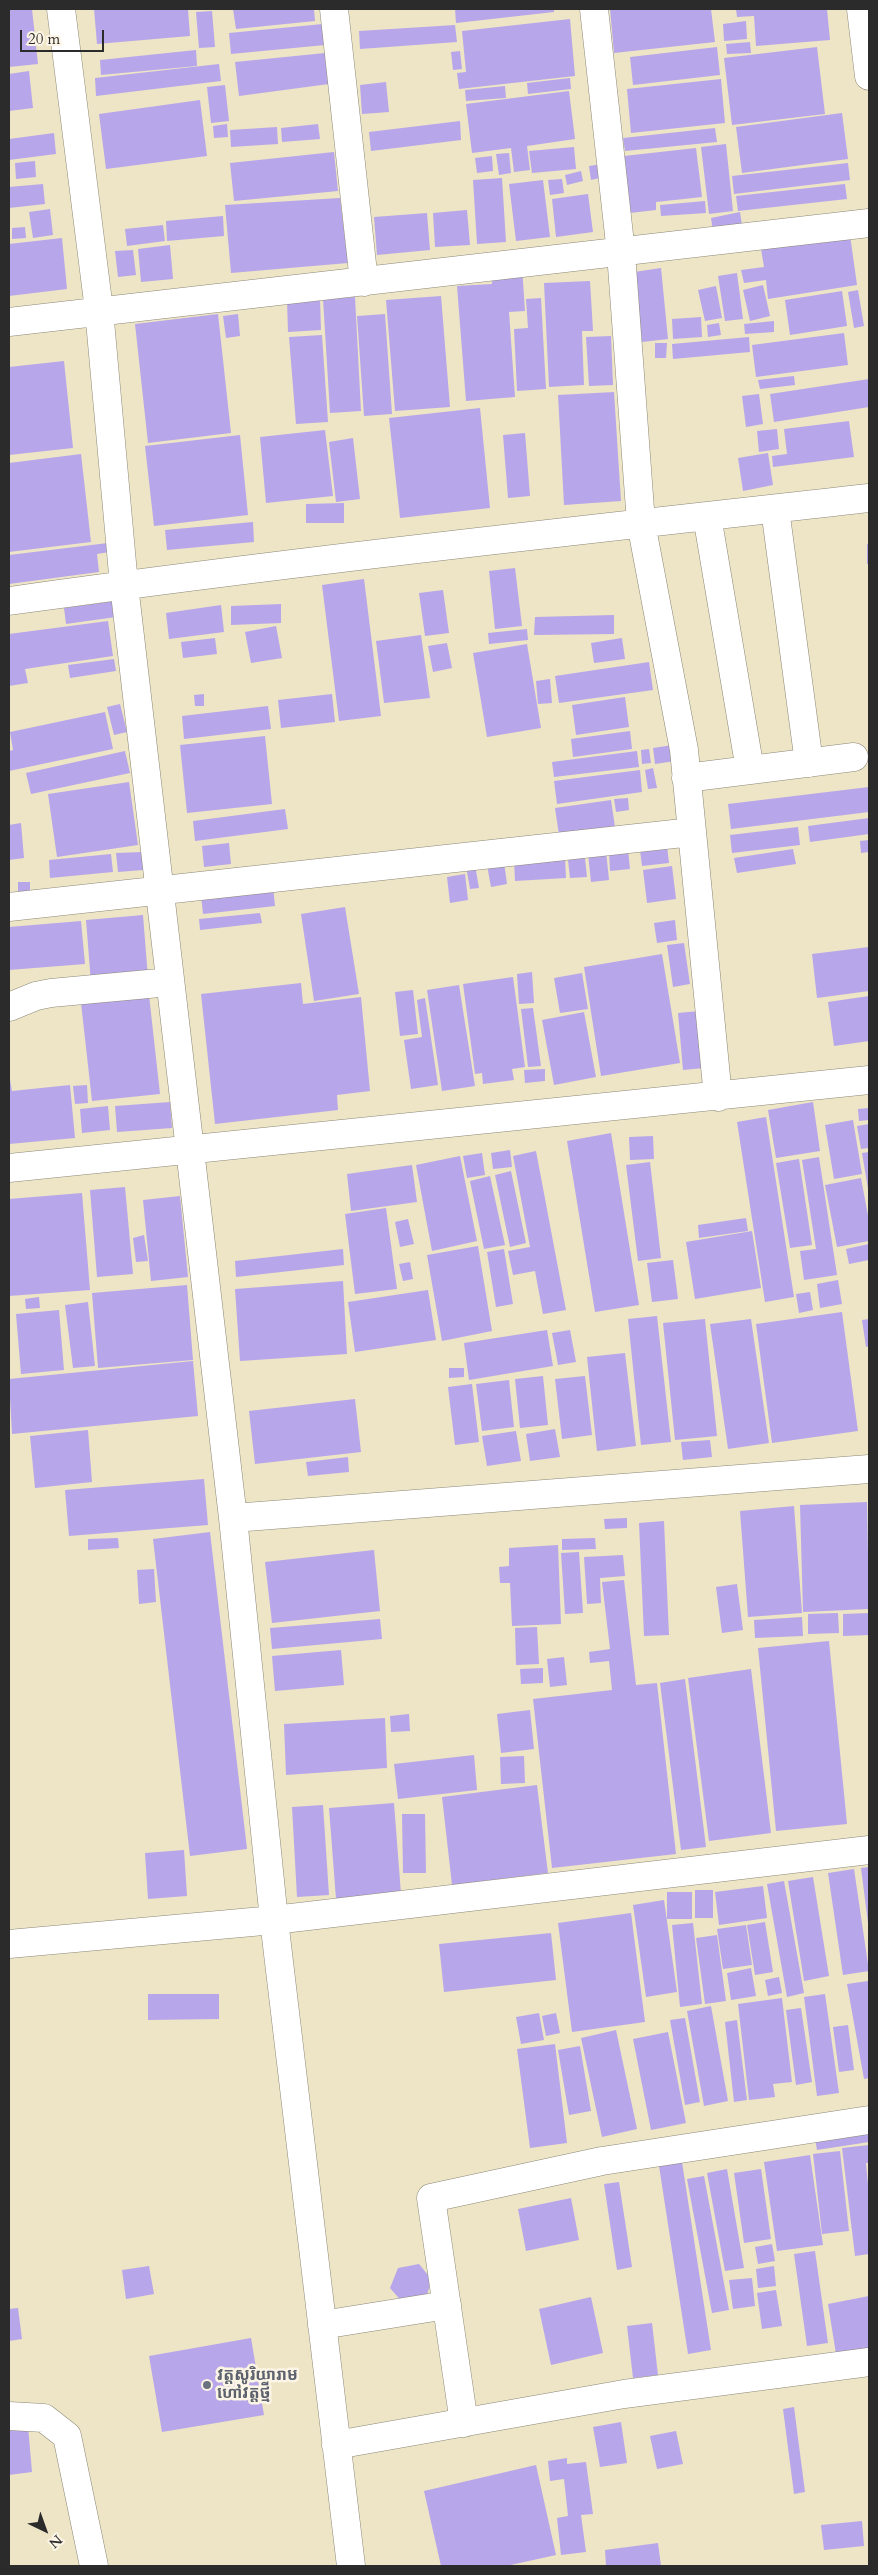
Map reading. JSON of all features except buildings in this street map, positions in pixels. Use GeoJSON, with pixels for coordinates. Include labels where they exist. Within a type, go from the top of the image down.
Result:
{"type":"FeatureCollection","features":[{"type":"Feature","properties":{"kind":"street"},"geometry":{"type":"LineString","coordinates":[[61,9],[99,310],[124,585],[233,1518],[274,1920],[351,2566]]}},
{"type":"Feature","properties":{"kind":"street"},"geometry":{"type":"LineString","coordinates":[[334,9],[364,282]]}},
{"type":"Feature","properties":{"kind":"street"},"geometry":{"type":"LineString","coordinates":[[594,9],[622,252],[641,523],[684,750],[718,1097]]}},
{"type":"Feature","properties":{"kind":"street"},"geometry":{"type":"LineString","coordinates":[[861,9],[869,76]]}},
{"type":"Feature","properties":{"kind":"street"},"geometry":{"type":"LineString","coordinates":[[9,322],[99,310],[364,282],[869,223]]}},
{"type":"Feature","properties":{"kind":"street"},"geometry":{"type":"LineString","coordinates":[[9,601],[124,585],[641,523],[869,498]]}},
{"type":"Feature","properties":{"kind":"street"},"geometry":{"type":"LineString","coordinates":[[775,509],[809,763]]}},
{"type":"Feature","properties":{"kind":"street"},"geometry":{"type":"LineString","coordinates":[[707,516],[750,770]]}},
{"type":"Feature","properties":{"kind":"street"},"geometry":{"type":"LineString","coordinates":[[686,778],[854,757]]}},
{"type":"Feature","properties":{"kind":"street"},"geometry":{"type":"LineString","coordinates":[[9,907],[692,832]]}},
{"type":"Feature","properties":{"kind":"street"},"geometry":{"type":"LineString","coordinates":[[9,1007],[36,996],[51,993],[170,982]]}},
{"type":"Feature","properties":{"kind":"street"},"geometry":{"type":"LineString","coordinates":[[9,1168],[189,1148],[718,1097],[869,1080]]}},
{"type":"Feature","properties":{"kind":"street"},"geometry":{"type":"LineString","coordinates":[[233,1518],[869,1469]]}},
{"type":"Feature","properties":{"kind":"street"},"geometry":{"type":"LineString","coordinates":[[9,1944],[274,1920],[869,1850]]}},
{"type":"Feature","properties":{"kind":"street"},"geometry":{"type":"LineString","coordinates":[[464,2422],[431,2198],[602,2161],[869,2120]]}},
{"type":"Feature","properties":{"kind":"street"},"geometry":{"type":"LineString","coordinates":[[322,2325],[447,2305]]}},
{"type":"Feature","properties":{"kind":"street"},"geometry":{"type":"LineString","coordinates":[[336,2445],[681,2387],[869,2362]]}},
{"type":"Feature","properties":{"kind":"street"},"geometry":{"type":"LineString","coordinates":[[9,2416],[44,2418],[67,2436],[94,2566]]}},
{"type":"Feature","properties":{"kind":"place","name":"វត្តសូរិយារាម ហៅវត្តថ្មី"},"geometry":{"type":"Point","coordinates":[207,2385]}}]}
